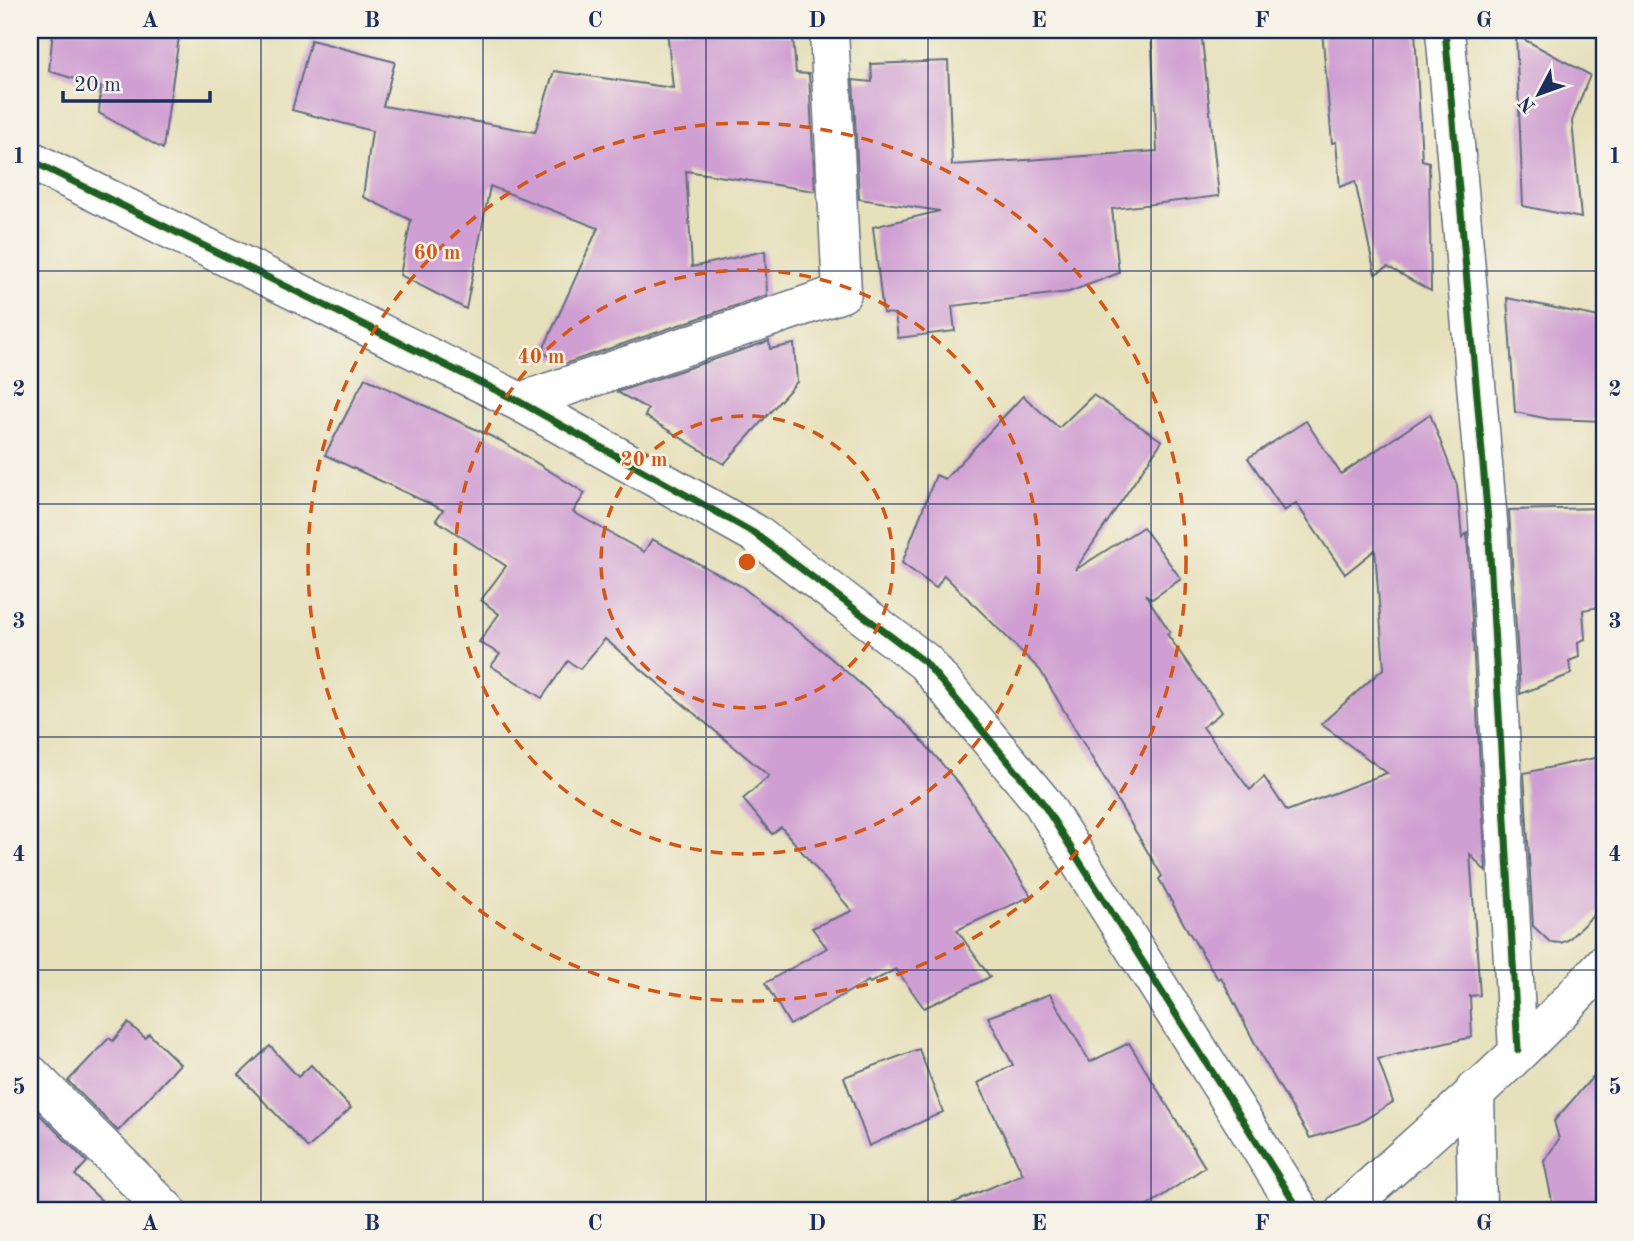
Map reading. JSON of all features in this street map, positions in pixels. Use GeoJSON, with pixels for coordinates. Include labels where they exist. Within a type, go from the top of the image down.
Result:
{"type":"FeatureCollection","features":[{"type":"Feature","properties":{"kind":"street"},"geometry":{"type":"LineString","coordinates":[[520,402],[842,293],[829,30]]}},
{"type":"Feature","properties":{"kind":"street"},"geometry":{"type":"LineString","coordinates":[[1445,30],[1488,520],[1518,1050]]}},
{"type":"Feature","properties":{"kind":"street"},"geometry":{"type":"LineString","coordinates":[[30,160],[520,402],[754,533],[925,662],[1042,802],[1300,1211]]}},
{"type":"Feature","properties":{"kind":"street"},"geometry":{"type":"LineString","coordinates":[[1344,1211],[1518,1050],[1604,964]]}},
{"type":"Feature","properties":{"kind":"street"},"geometry":{"type":"LineString","coordinates":[[30,1074],[167,1211]]}},
{"type":"Feature","properties":{"kind":"street"},"geometry":{"type":"LineString","coordinates":[[1475,1090],[1477,1211]]}},
{"type":"Feature","properties":{"kind":"building"},"geometry":{"type":"Polygon","coordinates":[[[53,30],[180,30],[163,149],[99,113],[101,87],[49,71],[53,30]]]}},
{"type":"Feature","properties":{"kind":"building"},"geometry":{"type":"Polygon","coordinates":[[[667,30],[750,30],[793,37],[796,73],[809,74],[815,191],[686,171],[692,267],[765,251],[767,295],[564,364],[542,352],[598,228],[490,186],[466,309],[400,275],[411,220],[363,197],[372,131],[292,110],[311,40],[395,62],[383,106],[535,132],[554,71],[673,88],[667,30]]]}},
{"type":"Feature","properties":{"kind":"building"},"geometry":{"type":"Polygon","coordinates":[[[1151,30],[1201,30],[1219,196],[1112,209],[1119,273],[1069,292],[952,306],[955,331],[898,338],[895,314],[883,313],[873,227],[940,211],[859,199],[853,80],[872,82],[871,64],[948,61],[952,165],[1157,151],[1151,30]]]}},
{"type":"Feature","properties":{"kind":"building"},"geometry":{"type":"Polygon","coordinates":[[[1322,30],[1415,30],[1422,160],[1429,162],[1431,291],[1388,267],[1375,274],[1355,181],[1340,187],[1336,142],[1332,143],[1322,30]]]}},
{"type":"Feature","properties":{"kind":"building"},"geometry":{"type":"Polygon","coordinates":[[[1516,35],[1590,75],[1572,121],[1581,218],[1523,206],[1516,35]]]}},
{"type":"Feature","properties":{"kind":"building"},"geometry":{"type":"Polygon","coordinates":[[[1507,298],[1604,318],[1604,421],[1549,419],[1515,412],[1507,298]]]}},
{"type":"Feature","properties":{"kind":"building"},"geometry":{"type":"Polygon","coordinates":[[[769,341],[770,349],[794,344],[797,382],[724,464],[645,416],[648,409],[617,392],[769,341]]]}},
{"type":"Feature","properties":{"kind":"building"},"geometry":{"type":"Polygon","coordinates":[[[365,378],[501,441],[585,493],[573,512],[644,552],[652,539],[741,586],[811,641],[911,728],[961,786],[1031,896],[957,930],[990,977],[924,1008],[896,969],[870,983],[868,981],[790,1025],[765,983],[827,948],[812,928],[852,911],[781,827],[772,834],[743,799],[769,776],[605,639],[580,669],[568,661],[542,698],[491,666],[500,654],[479,642],[499,614],[481,600],[506,566],[436,520],[443,510],[325,455],[365,378]]]}},
{"type":"Feature","properties":{"kind":"building"},"geometry":{"type":"Polygon","coordinates":[[[1093,395],[1162,441],[1075,570],[1143,527],[1181,579],[1152,599],[1145,594],[1170,632],[1167,634],[1222,712],[1203,727],[1250,790],[1264,777],[1287,811],[1387,773],[1321,724],[1384,668],[1375,550],[1345,574],[1296,503],[1284,511],[1248,458],[1306,421],[1341,474],[1430,414],[1457,485],[1462,538],[1467,533],[1486,872],[1470,854],[1480,995],[1470,996],[1472,1037],[1378,1059],[1393,1102],[1359,1123],[1310,1138],[1263,1059],[1221,977],[1218,979],[1185,926],[1159,879],[1162,876],[1040,670],[944,575],[936,588],[902,563],[936,475],[945,479],[1023,396],[1059,428],[1093,395]]]}},
{"type":"Feature","properties":{"kind":"building"},"geometry":{"type":"Polygon","coordinates":[[[1604,508],[1604,606],[1583,610],[1585,639],[1578,642],[1579,657],[1569,661],[1571,674],[1520,694],[1509,510],[1604,508]]]}},
{"type":"Feature","properties":{"kind":"building"},"geometry":{"type":"Polygon","coordinates":[[[1604,756],[1604,905],[1568,940],[1561,943],[1550,942],[1533,926],[1524,773],[1604,756]]]}},
{"type":"Feature","properties":{"kind":"building"},"geometry":{"type":"Polygon","coordinates":[[[1050,994],[1090,1062],[1129,1043],[1205,1167],[1140,1211],[934,1211],[1023,1174],[978,1083],[1013,1065],[988,1017],[1050,994]]]}},
{"type":"Feature","properties":{"kind":"building"},"geometry":{"type":"Polygon","coordinates":[[[128,1023],[145,1038],[149,1034],[180,1064],[118,1131],[68,1081],[109,1038],[113,1041],[128,1023]]]}},
{"type":"Feature","properties":{"kind":"building"},"geometry":{"type":"Polygon","coordinates":[[[270,1046],[298,1077],[311,1065],[351,1108],[308,1148],[239,1075],[270,1046]]]}},
{"type":"Feature","properties":{"kind":"building"},"geometry":{"type":"Polygon","coordinates":[[[919,1049],[943,1112],[869,1146],[844,1077],[919,1049]]]}},
{"type":"Feature","properties":{"kind":"building"},"geometry":{"type":"Polygon","coordinates":[[[1604,1064],[1604,1211],[1554,1211],[1544,1161],[1559,1139],[1554,1121],[1604,1064]]]}},
{"type":"Feature","properties":{"kind":"building"},"geometry":{"type":"Polygon","coordinates":[[[38,1113],[87,1162],[75,1175],[112,1211],[47,1211],[30,1195],[30,1121],[38,1113]]]}},
{"type":"Feature","properties":{"kind":"cycle path"},"geometry":{"type":"LineString","coordinates":[[1445,30],[1488,521],[1518,1050]]}},
{"type":"Feature","properties":{"kind":"cycle path"},"geometry":{"type":"LineString","coordinates":[[30,160],[520,402],[754,533],[925,662],[1042,802],[1300,1211]]}}]}
